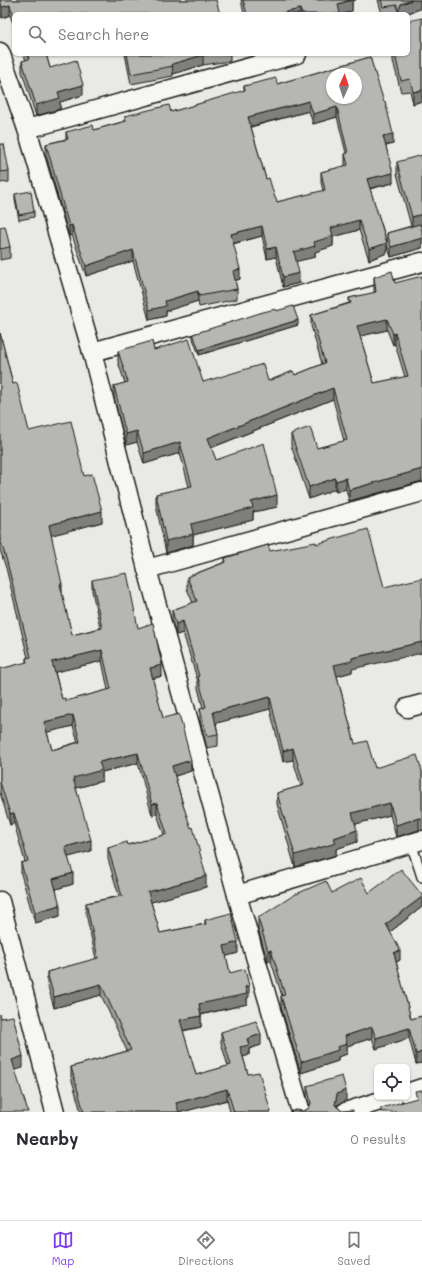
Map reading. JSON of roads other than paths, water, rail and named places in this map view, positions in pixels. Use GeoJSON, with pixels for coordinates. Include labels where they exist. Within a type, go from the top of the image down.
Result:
{"type":"FeatureCollection","features":[{"type":"Feature","properties":{"kind":"street"},"geometry":{"type":"LineString","coordinates":[[0,52],[27,129],[92,352],[146,569],[237,895],[301,1112]]}},
{"type":"Feature","properties":{"kind":"street"},"geometry":{"type":"LineString","coordinates":[[27,129],[290,56]]}},
{"type":"Feature","properties":{"kind":"street"},"geometry":{"type":"LineString","coordinates":[[92,352],[422,262]]}},
{"type":"Feature","properties":{"kind":"street"},"geometry":{"type":"LineString","coordinates":[[146,569],[422,492]]}},
{"type":"Feature","properties":{"kind":"street"},"geometry":{"type":"LineString","coordinates":[[237,895],[416,842]]}},
{"type":"Feature","properties":{"kind":"street"},"geometry":{"type":"LineString","coordinates":[[0,901],[55,1112]]}},
{"type":"Feature","properties":{"kind":"street"},"geometry":{"type":"LineString","coordinates":[[410,1092],[422,1088]]}},
{"type":"Feature","properties":{"kind":"street"},"geometry":{"type":"LineString","coordinates":[[345,1112],[383,1100]]}},
{"type":"Feature","properties":{"kind":"lane"},"geometry":{"type":"LineString","coordinates":[[416,842],[422,877]]}}]}
